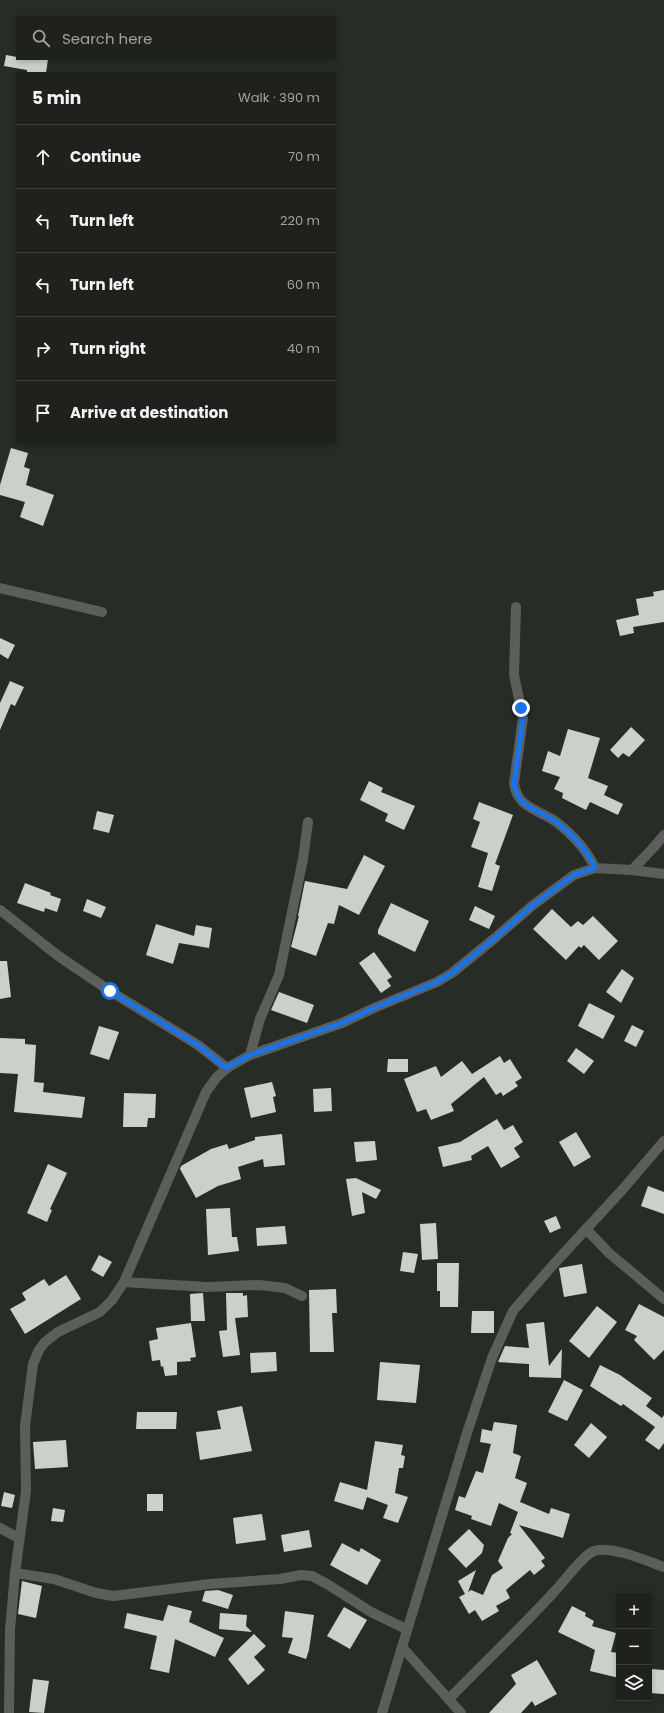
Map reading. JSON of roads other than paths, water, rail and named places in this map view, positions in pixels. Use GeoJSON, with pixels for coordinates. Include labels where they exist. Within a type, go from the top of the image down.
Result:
{"type":"FeatureCollection","features":[{"type":"Feature","properties":{"kind":"street"},"geometry":{"type":"LineString","coordinates":[[0,588],[102,612]]}},
{"type":"Feature","properties":{"kind":"street"},"geometry":{"type":"LineString","coordinates":[[516,608],[514,675],[523,718],[514,783],[515,792],[525,805],[555,822],[577,841],[588,853],[595,868]]}},
{"type":"Feature","properties":{"kind":"street"},"geometry":{"type":"LineString","coordinates":[[250,1055],[260,1019],[279,975],[300,875],[308,822]]}},
{"type":"Feature","properties":{"kind":"street"},"geometry":{"type":"LineString","coordinates":[[632,870],[664,835]]}},
{"type":"Feature","properties":{"kind":"street"},"geometry":{"type":"LineString","coordinates":[[9,1713],[10,1630],[19,1538],[26,1491],[25,1426],[33,1364],[39,1350],[45,1342],[58,1332],[100,1312],[112,1300],[124,1282],[206,1092],[216,1078],[226,1068],[250,1055],[342,1023],[437,982],[452,973],[538,901],[574,875],[595,868],[632,870],[664,874]]}},
{"type":"Feature","properties":{"kind":"street"},"geometry":{"type":"LineString","coordinates":[[0,910],[57,955],[110,991],[198,1045],[226,1068]]}},
{"type":"Feature","properties":{"kind":"street"},"geometry":{"type":"LineString","coordinates":[[382,1713],[406,1629],[492,1358],[513,1311],[586,1228],[623,1189],[664,1141]]}},
{"type":"Feature","properties":{"kind":"street"},"geometry":{"type":"LineString","coordinates":[[586,1228],[608,1253],[664,1299]]}},
{"type":"Feature","properties":{"kind":"street"},"geometry":{"type":"LineString","coordinates":[[124,1282],[207,1287],[259,1285],[285,1288],[302,1296]]}},
{"type":"Feature","properties":{"kind":"street"},"geometry":{"type":"LineString","coordinates":[[0,1528],[19,1538]]}},
{"type":"Feature","properties":{"kind":"street"},"geometry":{"type":"LineString","coordinates":[[449,1699],[554,1593],[585,1558],[594,1551],[609,1550],[643,1559],[664,1567]]}},
{"type":"Feature","properties":{"kind":"street"},"geometry":{"type":"LineString","coordinates":[[15,1573],[54,1579],[96,1593],[112,1596],[210,1584],[280,1579],[301,1575],[312,1576],[371,1612],[406,1629]]}},
{"type":"Feature","properties":{"kind":"street"},"geometry":{"type":"LineString","coordinates":[[402,1647],[461,1713]]}}]}
